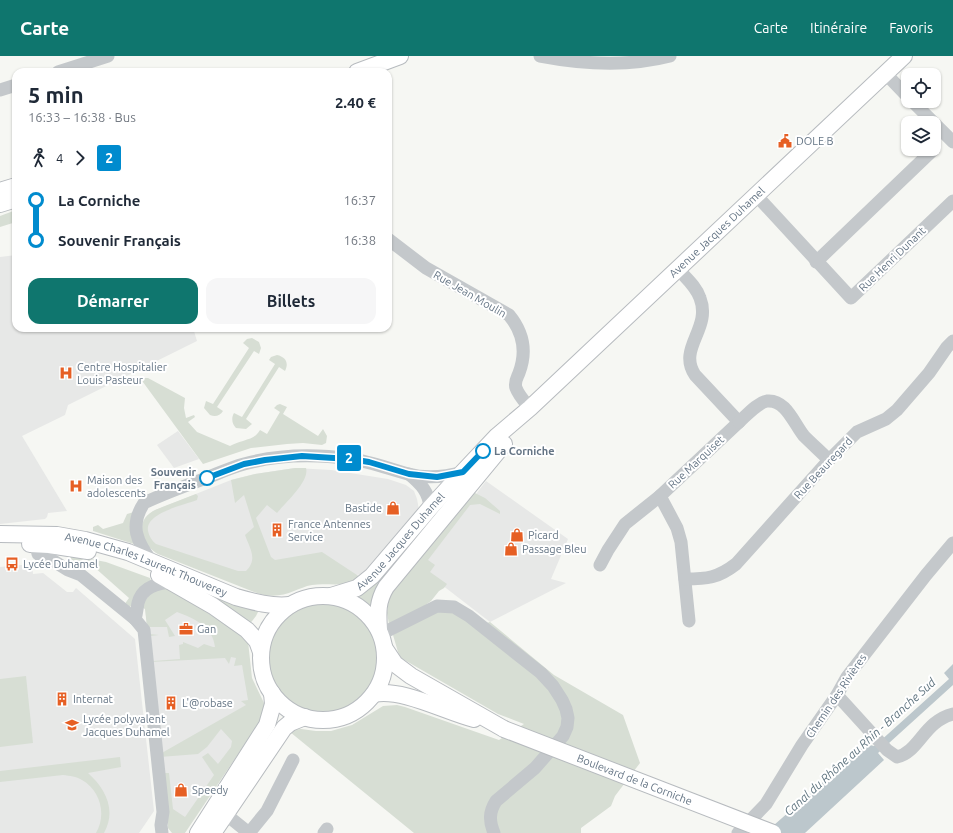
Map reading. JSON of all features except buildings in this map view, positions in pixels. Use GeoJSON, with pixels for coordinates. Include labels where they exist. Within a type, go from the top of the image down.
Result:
{"type":"FeatureCollection","features":[{"type":"Feature","properties":{"kind":"main road"},"geometry":{"type":"LineString","coordinates":[[368,68],[400,56]]}},
{"type":"Feature","properties":{"kind":"main road","name":"Avenue Jacques Duhamel"},"geometry":{"type":"LineString","coordinates":[[331,596],[357,588],[372,576],[430,508],[503,445],[530,408],[886,74],[899,58]]}},
{"type":"Feature","properties":{"kind":"main road"},"geometry":{"type":"LineString","coordinates":[[0,191],[12,187]]}},
{"type":"Feature","properties":{"kind":"main road"},"geometry":{"type":"LineString","coordinates":[[0,204],[12,200]]}},
{"type":"Feature","properties":{"kind":"main road","name":"Avenue Jacques Duhamel"},"geometry":{"type":"LineString","coordinates":[[382,638],[378,610],[379,602],[386,586],[468,476]]}},
{"type":"Feature","properties":{"kind":"main road","name":"Avenue Charles Laurent Thouverey"},"geometry":{"type":"LineString","coordinates":[[0,534],[63,535],[106,545],[251,601],[278,606],[290,605]]}},
{"type":"Feature","properties":{"kind":"main road","name":"Avenue Charles Laurent Thouverey"},"geometry":{"type":"LineString","coordinates":[[0,545],[36,544],[73,548],[98,553],[142,567],[172,582],[212,606],[247,630],[256,641],[261,652]]}},
{"type":"Feature","properties":{"kind":"main road"},"geometry":{"type":"LineString","coordinates":[[331,596],[350,602],[362,609],[372,619],[382,638],[384,670],[379,685],[369,700],[357,710],[343,716],[328,720],[305,717],[287,708],[272,693],[264,676],[261,652],[269,628],[278,615],[290,605],[307,598],[331,596]]}},
{"type":"Feature","properties":{"kind":"main road","name":"Boulevard de la Corniche"},"geometry":{"type":"LineString","coordinates":[[382,638],[395,664],[500,727]]}},
{"type":"Feature","properties":{"kind":"main road","name":"Boulevard de la Corniche"},"geometry":{"type":"LineString","coordinates":[[374,694],[383,692],[406,697],[500,727],[773,833]]}},
{"type":"Feature","properties":{"kind":"main road"},"geometry":{"type":"LineString","coordinates":[[213,833],[221,810],[267,725],[271,712],[272,693]]}},
{"type":"Feature","properties":{"kind":"main road"},"geometry":{"type":"LineString","coordinates":[[198,833],[221,810],[284,728],[290,723],[305,717]]}},
{"type":"Feature","properties":{"kind":"street"},"geometry":{"type":"LineString","coordinates":[[70,68],[108,56]]}},
{"type":"Feature","properties":{"kind":"street"},"geometry":{"type":"LineString","coordinates":[[540,56],[599,63],[648,61],[670,56]]}},
{"type":"Feature","properties":{"kind":"street"},"geometry":{"type":"LineString","coordinates":[[886,74],[901,90]]}},
{"type":"Feature","properties":{"kind":"street"},"geometry":{"type":"LineString","coordinates":[[0,90],[12,86]]}},
{"type":"Feature","properties":{"kind":"street"},"geometry":{"type":"LineString","coordinates":[[919,108],[950,139],[941,145]]}},
{"type":"Feature","properties":{"kind":"street"},"geometry":{"type":"LineString","coordinates":[[816,262],[927,156]]}},
{"type":"Feature","properties":{"kind":"street","name":"Rue Henri Dunant"},"geometry":{"type":"LineString","coordinates":[[756,195],[816,262],[851,298],[953,201]]}},
{"type":"Feature","properties":{"kind":"street","name":"Rue Jean Moulin"},"geometry":{"type":"LineString","coordinates":[[392,242],[426,268],[509,315],[521,334],[523,342],[522,362],[516,380],[516,387],[523,400],[530,408]]}},
{"type":"Feature","properties":{"kind":"street"},"geometry":{"type":"LineString","coordinates":[[678,269],[697,291],[703,307],[701,325],[689,356],[691,369],[739,422]]}},
{"type":"Feature","properties":{"kind":"street","name":"Rue Beauregard"},"geometry":{"type":"LineString","coordinates":[[685,579],[700,579],[716,576],[736,564],[829,460],[857,432],[892,415],[929,373],[953,341]]}},
{"type":"Feature","properties":{"kind":"street","name":"Rue Marquiset"},"geometry":{"type":"LineString","coordinates":[[689,621],[681,542],[677,528],[660,496],[739,422],[759,405],[768,401],[781,404],[804,435],[829,460]]}},
{"type":"Feature","properties":{"kind":"street"},"geometry":{"type":"LineString","coordinates":[[152,562],[142,548],[136,531],[140,509],[144,503],[237,466],[282,457],[319,456],[350,459],[375,464],[409,474],[437,477],[468,476]]}},
{"type":"Feature","properties":{"kind":"street"},"geometry":{"type":"LineString","coordinates":[[409,474],[421,484],[426,491],[430,508]]}},
{"type":"Feature","properties":{"kind":"street"},"geometry":{"type":"LineString","coordinates":[[600,566],[608,550],[625,524],[660,496]]}},
{"type":"Feature","properties":{"kind":"street","name":"Chemin des Rivières"},"geometry":{"type":"LineString","coordinates":[[738,833],[766,804],[802,745],[837,695],[847,677],[926,575],[953,543]]}},
{"type":"Feature","properties":{"kind":"street"},"geometry":{"type":"LineString","coordinates":[[36,544],[38,554],[52,560],[68,570],[81,575],[135,618],[144,630],[163,812],[160,825],[162,833]]}},
{"type":"Feature","properties":{"kind":"street"},"geometry":{"type":"LineString","coordinates":[[135,618],[138,602],[144,591],[158,584],[172,582]]}},
{"type":"Feature","properties":{"kind":"street"},"geometry":{"type":"LineString","coordinates":[[382,638],[437,606],[454,607],[469,616],[541,673],[553,686],[562,700],[568,718],[567,727],[563,736],[535,768],[492,807],[490,814],[491,827],[494,833]]}},
{"type":"Feature","properties":{"kind":"street"},"geometry":{"type":"LineString","coordinates":[[837,695],[887,750],[897,757],[905,755],[929,727],[937,721],[953,714]]}},
{"type":"Feature","properties":{"kind":"street"},"geometry":{"type":"LineString","coordinates":[[221,810],[249,833],[267,811],[293,760]]}},
{"type":"Feature","properties":{"kind":"shaded area"},"geometry":{"type":"Polygon","coordinates":[[[12,212],[12,223],[0,227],[0,216],[12,212]]]}},
{"type":"Feature","properties":{"kind":"shaded area","name":"Centre Hospitalier Louis Pasteur"},"geometry":{"type":"Polygon","coordinates":[[[12,256],[12,332],[194,332],[197,341],[68,405],[65,415],[22,436],[67,511],[48,513],[45,519],[0,524],[0,257],[12,256]]]}},
{"type":"Feature","properties":{"kind":"shaded area"},"geometry":{"type":"Polygon","coordinates":[[[252,338],[259,342],[261,348],[259,354],[254,351],[217,407],[223,411],[222,413],[217,416],[210,415],[204,408],[206,401],[213,404],[249,348],[243,343],[247,339],[252,338]]]}},
{"type":"Feature","properties":{"kind":"shaded area"},"geometry":{"type":"Polygon","coordinates":[[[277,355],[283,357],[287,363],[285,371],[279,367],[246,419],[252,424],[246,429],[236,428],[232,421],[234,413],[242,417],[275,364],[269,360],[271,357],[277,355]]]}},
{"type":"Feature","properties":{"kind":"shaded area"},"geometry":{"type":"Polygon","coordinates":[[[140,378],[148,378],[185,398],[184,408],[186,418],[194,415],[195,417],[188,422],[197,432],[230,446],[253,437],[260,430],[267,434],[280,412],[274,408],[280,404],[287,407],[283,414],[318,436],[323,429],[327,436],[326,443],[322,445],[303,443],[251,448],[203,464],[140,378]]]}},
{"type":"Feature","properties":{"kind":"shaded area"},"geometry":{"type":"Polygon","coordinates":[[[178,431],[199,459],[174,468],[157,445],[178,431]]]}},
{"type":"Feature","properties":{"kind":"shaded area"},"geometry":{"type":"Polygon","coordinates":[[[295,468],[331,470],[388,479],[406,485],[414,491],[419,510],[363,574],[276,587],[158,554],[149,547],[145,519],[153,511],[231,480],[255,474],[295,468]]]}},
{"type":"Feature","properties":{"kind":"shaded area"},"geometry":{"type":"Polygon","coordinates":[[[295,468],[306,468],[304,479],[296,492],[277,513],[267,505],[256,518],[271,557],[275,560],[322,552],[360,577],[355,581],[343,584],[309,585],[289,593],[274,596],[264,595],[158,554],[151,549],[145,541],[142,528],[145,518],[149,514],[196,494],[198,496],[197,500],[175,507],[153,519],[149,525],[149,535],[156,544],[238,571],[246,571],[252,562],[252,554],[245,535],[254,527],[244,495],[235,503],[231,480],[255,474],[295,468]]]}},
{"type":"Feature","properties":{"kind":"shaded area"},"geometry":{"type":"Polygon","coordinates":[[[486,481],[568,539],[551,579],[566,583],[490,622],[420,568],[486,481]]]}},
{"type":"Feature","properties":{"kind":"shaded area"},"geometry":{"type":"Polygon","coordinates":[[[475,493],[485,498],[500,511],[500,514],[480,504],[470,505],[428,560],[435,565],[430,572],[447,584],[431,601],[417,611],[389,624],[387,613],[389,598],[406,570],[475,493]]]}},
{"type":"Feature","properties":{"kind":"shaded area"},"geometry":{"type":"Polygon","coordinates":[[[134,512],[134,544],[93,531],[93,527],[98,525],[103,529],[123,523],[127,514],[134,512]]]}},
{"type":"Feature","properties":{"kind":"shaded area"},"geometry":{"type":"Polygon","coordinates":[[[64,554],[106,562],[150,578],[151,581],[130,607],[124,605],[129,598],[84,558],[78,564],[64,554]]]}},
{"type":"Feature","properties":{"kind":"shaded area","name":"Lycée polyvalent Jacques Duhamel"},"geometry":{"type":"Polygon","coordinates":[[[32,564],[33,574],[43,573],[67,592],[73,592],[76,588],[135,639],[154,811],[139,833],[0,833],[0,567],[32,564]]]}},
{"type":"Feature","properties":{"kind":"shaded area"},"geometry":{"type":"Polygon","coordinates":[[[383,569],[390,576],[372,607],[354,596],[383,569]]]}},
{"type":"Feature","properties":{"kind":"shaded area"},"geometry":{"type":"Polygon","coordinates":[[[177,578],[260,608],[249,625],[177,578]]]}},
{"type":"Feature","properties":{"kind":"shaded area"},"geometry":{"type":"Polygon","coordinates":[[[170,588],[239,633],[248,641],[252,678],[264,703],[264,711],[259,723],[185,833],[172,833],[168,828],[162,775],[169,773],[173,809],[185,817],[214,775],[202,757],[208,753],[218,764],[231,747],[232,741],[221,729],[207,747],[198,754],[160,757],[160,754],[246,705],[241,701],[248,700],[242,665],[234,666],[236,658],[231,657],[229,664],[225,658],[151,662],[149,634],[159,635],[150,636],[153,661],[180,659],[179,645],[183,644],[183,642],[198,648],[204,644],[215,647],[211,634],[202,624],[177,612],[165,620],[175,636],[169,637],[167,627],[147,627],[143,604],[152,591],[170,588]]]}},
{"type":"Feature","properties":{"kind":"shaded area"},"geometry":{"type":"Polygon","coordinates":[[[159,591],[239,650],[254,719],[175,833],[169,829],[145,607],[159,591]]]}},
{"type":"Feature","properties":{"kind":"shaded area"},"geometry":{"type":"Polygon","coordinates":[[[323,601],[344,605],[363,617],[375,636],[379,657],[375,678],[363,697],[344,709],[323,713],[302,709],[283,697],[271,678],[267,657],[271,636],[283,617],[302,605],[323,601]]]}},
{"type":"Feature","properties":{"kind":"shaded area"},"geometry":{"type":"Polygon","coordinates":[[[451,611],[476,626],[490,622],[554,675],[623,715],[640,763],[615,796],[611,806],[581,828],[581,833],[414,833],[290,732],[292,730],[301,729],[331,731],[352,725],[383,706],[397,705],[499,740],[524,724],[498,714],[401,658],[393,635],[431,612],[451,611]]]}},
{"type":"Feature","properties":{"kind":"shaded area"},"geometry":{"type":"Polygon","coordinates":[[[953,664],[953,685],[878,753],[884,760],[805,833],[765,833],[866,744],[874,746],[878,743],[949,679],[944,673],[953,664]]]}},
{"type":"Feature","properties":{"kind":"shaded area"},"geometry":{"type":"Polygon","coordinates":[[[26,676],[33,743],[0,747],[0,679],[26,676]]]}},
{"type":"Feature","properties":{"kind":"shaded area"},"geometry":{"type":"Polygon","coordinates":[[[120,757],[121,767],[88,773],[100,785],[107,800],[109,816],[108,824],[104,833],[96,833],[101,818],[100,803],[97,796],[88,784],[80,779],[73,776],[63,775],[0,782],[0,771],[120,757]]]}},
{"type":"Feature","properties":{"kind":"bus line","name":"2"},"geometry":{"type":"LineString","coordinates":[[207,478],[244,464],[302,456],[350,459],[369,462],[409,474],[437,477],[463,472],[483,451]]}},
{"type":"Feature","properties":{"kind":"place","name":"DOLE B"},"geometry":{"type":"Point","coordinates":[785,141]}},
{"type":"Feature","properties":{"kind":"place","name":"Centre Hospitalier Louis Pasteur"},"geometry":{"type":"Point","coordinates":[66,373]}},
{"type":"Feature","properties":{"kind":"place","name":"La Corniche"},"geometry":{"type":"Point","coordinates":[483,451]}},
{"type":"Feature","properties":{"kind":"place","name":"Souvenir Français"},"geometry":{"type":"Point","coordinates":[207,478]}},
{"type":"Feature","properties":{"kind":"place","name":"Maison des adolescents"},"geometry":{"type":"Point","coordinates":[76,486]}},
{"type":"Feature","properties":{"kind":"place","name":"Bastide"},"geometry":{"type":"Point","coordinates":[393,508]}},
{"type":"Feature","properties":{"kind":"place","name":"France Antennes Service"},"geometry":{"type":"Point","coordinates":[277,530]}},
{"type":"Feature","properties":{"kind":"place","name":"Picard"},"geometry":{"type":"Point","coordinates":[517,535]}},
{"type":"Feature","properties":{"kind":"place","name":"Passage Bleu"},"geometry":{"type":"Point","coordinates":[511,549]}},
{"type":"Feature","properties":{"kind":"place","name":"Lycée Duhamel"},"geometry":{"type":"Point","coordinates":[12,564]}},
{"type":"Feature","properties":{"kind":"place","name":"Gan"},"geometry":{"type":"Point","coordinates":[186,629]}},
{"type":"Feature","properties":{"kind":"place","name":"Internat"},"geometry":{"type":"Point","coordinates":[62,699]}},
{"type":"Feature","properties":{"kind":"place","name":"L'@robase"},"geometry":{"type":"Point","coordinates":[171,703]}},
{"type":"Feature","properties":{"kind":"place","name":"Lycée polyvalent Jacques Duhamel"},"geometry":{"type":"Point","coordinates":[72,725]}},
{"type":"Feature","properties":{"kind":"place","name":"Speedy"},"geometry":{"type":"Point","coordinates":[181,790]}},
{"type":"Feature","properties":{"kind":"water label","name":"Canal du Rhône au Rhin - Branche Sud"},"geometry":{"type":"Point","coordinates":[860,747]}}]}
